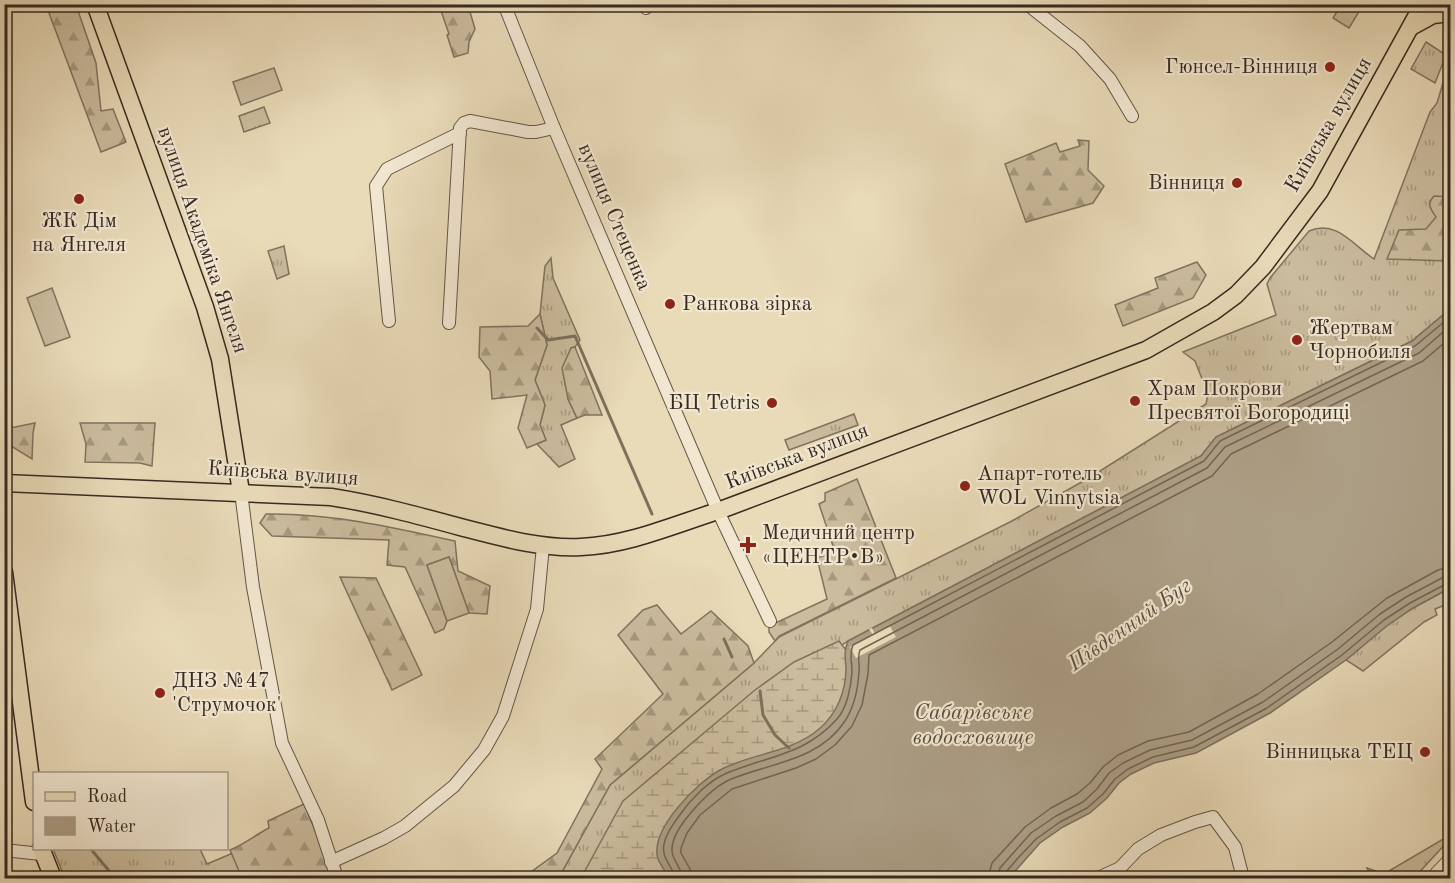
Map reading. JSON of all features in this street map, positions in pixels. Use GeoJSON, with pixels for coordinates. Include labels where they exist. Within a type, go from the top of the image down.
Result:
{"type":"FeatureCollection","features":[{"type":"Feature","properties":{"kind":"main road","name":"вулиця Академіка Янгеля"},"geometry":{"type":"LineString","coordinates":[[95,4],[205,307],[220,359],[241,492]]}},
{"type":"Feature","properties":{"kind":"main road","name":"Київська вулиця"},"geometry":{"type":"LineString","coordinates":[[4,483],[331,497],[371,503],[543,546],[582,547],[616,542],[718,511],[1146,350],[1213,312],[1236,295],[1263,267],[1320,191],[1423,4]]}},
{"type":"Feature","properties":{"kind":"main road"},"geometry":{"type":"LineString","coordinates":[[1410,28],[1433,15],[1450,14]]}},
{"type":"Feature","properties":{"kind":"main road"},"geometry":{"type":"LineString","coordinates":[[4,572],[33,794]]}},
{"type":"Feature","properties":{"kind":"main road"},"geometry":{"type":"LineString","coordinates":[[41,851],[53,879]]}},
{"type":"Feature","properties":{"kind":"street","name":"вулиця Стеценка"},"geometry":{"type":"LineString","coordinates":[[504,4],[554,128],[718,511],[770,621]]}},
{"type":"Feature","properties":{"kind":"street"},"geometry":{"type":"LineString","coordinates":[[1027,4],[1080,46],[1110,79],[1132,116]]}},
{"type":"Feature","properties":{"kind":"street"},"geometry":{"type":"LineString","coordinates":[[449,323],[460,128],[470,121],[528,132],[554,128]]}},
{"type":"Feature","properties":{"kind":"street"},"geometry":{"type":"LineString","coordinates":[[389,321],[376,186],[387,169],[460,133]]}},
{"type":"Feature","properties":{"kind":"street","name":"вулиця Академіка Янгеля"},"geometry":{"type":"LineString","coordinates":[[241,492],[253,587],[282,742],[318,820],[337,879]]}},
{"type":"Feature","properties":{"kind":"street"},"geometry":{"type":"LineString","coordinates":[[331,862],[405,826],[454,786],[484,750],[503,716],[537,609],[543,546]]}},
{"type":"Feature","properties":{"kind":"street"},"geometry":{"type":"LineString","coordinates":[[1098,879],[1120,868],[1138,849],[1161,836],[1214,817],[1235,847],[1243,879]]}},
{"type":"Feature","properties":{"kind":"street"},"geometry":{"type":"LineString","coordinates":[[4,850],[41,851]]}},
{"type":"Feature","properties":{"kind":"street"},"geometry":{"type":"LineString","coordinates":[[1432,879],[1450,859]]}},
{"type":"Feature","properties":{"kind":"green space"},"geometry":{"type":"Polygon","coordinates":[[[46,5],[76,5],[96,63],[101,111],[113,109],[126,142],[101,152],[46,5]]]}},
{"type":"Feature","properties":{"kind":"green space"},"geometry":{"type":"Polygon","coordinates":[[[439,5],[468,5],[475,29],[469,42],[468,53],[454,57],[439,5]]]}},
{"type":"Feature","properties":{"kind":"green space"},"geometry":{"type":"Polygon","coordinates":[[[1341,5],[1363,5],[1349,28],[1333,18],[1341,5]]]}},
{"type":"Feature","properties":{"kind":"green space"},"geometry":{"type":"Polygon","coordinates":[[[1426,42],[1446,55],[1435,83],[1411,69],[1426,42]]]}},
{"type":"Feature","properties":{"kind":"green space"},"geometry":{"type":"Polygon","coordinates":[[[1449,63],[1450,309],[1412,341],[1216,437],[1201,456],[848,641],[753,708],[673,878],[547,878],[562,872],[610,785],[754,663],[779,637],[1010,522],[1089,478],[1206,404],[1208,394],[1195,361],[1183,352],[1276,315],[1267,284],[1309,231],[1328,228],[1336,231],[1374,259],[1430,112],[1437,103],[1449,63]]]}},
{"type":"Feature","properties":{"kind":"green space"},"geometry":{"type":"Polygon","coordinates":[[[274,68],[282,90],[241,105],[233,82],[274,68]]]}},
{"type":"Feature","properties":{"kind":"green space"},"geometry":{"type":"Polygon","coordinates":[[[264,107],[270,123],[244,132],[239,116],[264,107]]]}},
{"type":"Feature","properties":{"kind":"green space"},"geometry":{"type":"Polygon","coordinates":[[[1078,140],[1089,141],[1088,170],[1104,186],[1093,203],[1026,222],[1005,164],[1056,143],[1060,152],[1080,146],[1078,140]]]}},
{"type":"Feature","properties":{"kind":"green space"},"geometry":{"type":"Polygon","coordinates":[[[1434,196],[1450,197],[1450,261],[1387,259],[1399,230],[1426,229],[1436,217],[1430,204],[1434,196]]]}},
{"type":"Feature","properties":{"kind":"green space"},"geometry":{"type":"Polygon","coordinates":[[[284,246],[289,274],[277,279],[268,251],[284,246]]]}},
{"type":"Feature","properties":{"kind":"green space"},"geometry":{"type":"Polygon","coordinates":[[[551,258],[553,278],[580,340],[575,347],[571,348],[568,399],[577,418],[561,425],[575,459],[559,467],[537,444],[546,440],[540,425],[545,405],[535,380],[547,345],[540,314],[545,266],[551,258]]]}},
{"type":"Feature","properties":{"kind":"green space"},"geometry":{"type":"Polygon","coordinates":[[[1197,262],[1206,275],[1193,298],[1123,326],[1115,305],[1158,288],[1155,278],[1197,262]]]}},
{"type":"Feature","properties":{"kind":"green space"},"geometry":{"type":"Polygon","coordinates":[[[52,288],[70,337],[45,346],[27,298],[52,288]]]}},
{"type":"Feature","properties":{"kind":"green space"},"geometry":{"type":"Polygon","coordinates":[[[540,314],[547,345],[535,380],[545,405],[540,425],[546,440],[527,448],[518,428],[527,395],[492,399],[490,371],[479,357],[480,327],[528,326],[540,314]]]}},
{"type":"Feature","properties":{"kind":"green space"},"geometry":{"type":"Polygon","coordinates":[[[575,347],[602,415],[585,415],[577,418],[568,399],[562,368],[571,348],[575,347]]]}},
{"type":"Feature","properties":{"kind":"green space"},"geometry":{"type":"Polygon","coordinates":[[[854,414],[858,425],[789,450],[785,440],[854,414]]]}},
{"type":"Feature","properties":{"kind":"green space"},"geometry":{"type":"Polygon","coordinates":[[[35,423],[32,459],[11,446],[5,438],[5,429],[35,423]]]}},
{"type":"Feature","properties":{"kind":"green space"},"geometry":{"type":"Polygon","coordinates":[[[80,423],[155,423],[152,466],[140,463],[85,462],[86,444],[80,423]]]}},
{"type":"Feature","properties":{"kind":"green space"},"geometry":{"type":"Polygon","coordinates":[[[857,479],[896,578],[779,636],[775,641],[769,632],[769,626],[827,599],[817,558],[835,552],[819,504],[825,501],[825,493],[857,479]]]}},
{"type":"Feature","properties":{"kind":"green space"},"geometry":{"type":"Polygon","coordinates":[[[266,514],[337,518],[455,541],[458,571],[490,586],[487,614],[469,613],[449,557],[427,565],[447,621],[444,629],[435,633],[405,567],[387,565],[389,540],[272,536],[260,523],[266,514]]]}},
{"type":"Feature","properties":{"kind":"green space"},"geometry":{"type":"Polygon","coordinates":[[[449,557],[469,613],[447,621],[427,565],[449,557]]]}},
{"type":"Feature","properties":{"kind":"green space"},"geometry":{"type":"Polygon","coordinates":[[[340,577],[376,578],[422,675],[392,690],[340,577]]]}},
{"type":"Feature","properties":{"kind":"green space"},"geometry":{"type":"Polygon","coordinates":[[[1450,588],[1450,603],[1435,609],[1437,615],[1424,622],[1363,671],[1346,660],[1387,625],[1450,588]]]}},
{"type":"Feature","properties":{"kind":"green space"},"geometry":{"type":"Polygon","coordinates":[[[657,605],[681,634],[711,611],[748,646],[754,663],[610,785],[562,872],[547,878],[531,878],[531,872],[557,853],[602,769],[595,759],[663,694],[618,635],[643,610],[657,605]]]}},
{"type":"Feature","properties":{"kind":"green space"},"geometry":{"type":"Polygon","coordinates":[[[839,641],[879,693],[679,878],[581,878],[623,801],[755,690],[794,662],[839,641]]]}},
{"type":"Feature","properties":{"kind":"green space"},"geometry":{"type":"Polygon","coordinates":[[[304,804],[335,878],[242,878],[230,850],[269,828],[268,821],[304,804]]]}},
{"type":"Feature","properties":{"kind":"green space"},"geometry":{"type":"Polygon","coordinates":[[[1450,835],[1450,839],[1414,878],[1370,878],[1367,868],[1384,874],[1450,835]]]}},
{"type":"Feature","properties":{"kind":"green space"},"geometry":{"type":"Polygon","coordinates":[[[247,847],[336,878],[65,878],[53,850],[200,850],[207,864],[247,847]]]}},
{"type":"Feature","properties":{"kind":"water","name":"Сабарівське водосховище"},"geometry":{"type":"Polygon","coordinates":[[[1450,309],[1450,588],[1388,625],[1346,660],[1270,713],[1196,753],[1154,763],[1131,774],[1090,813],[1063,827],[1040,843],[1009,878],[670,878],[662,867],[658,859],[657,847],[661,834],[678,808],[701,784],[722,769],[784,748],[808,737],[831,716],[839,702],[846,677],[845,651],[848,641],[1201,456],[1216,437],[1412,341],[1450,309]]]}},
{"type":"Feature","properties":{"kind":"pier"},"geometry":{"type":"Polygon","coordinates":[[[890,626],[896,637],[856,658],[850,647],[873,635],[869,629],[872,628],[875,634],[890,626]]]}},
{"type":"Feature","properties":{"kind":"waterway"},"geometry":{"type":"LineString","coordinates":[[537,328],[548,340],[575,336],[652,514]]}},
{"type":"Feature","properties":{"kind":"waterway"},"geometry":{"type":"LineString","coordinates":[[724,639],[732,657]]}},
{"type":"Feature","properties":{"kind":"waterway"},"geometry":{"type":"LineString","coordinates":[[760,691],[763,715],[775,735],[789,748]]}},
{"type":"Feature","properties":{"kind":"waterway"},"geometry":{"type":"LineString","coordinates":[[92,850],[115,878]]}},
{"type":"Feature","properties":{"kind":"place","name":"Гюнсел-Вінниця"},"geometry":{"type":"Point","coordinates":[1330,67]}},
{"type":"Feature","properties":{"kind":"place","name":"Вінниця"},"geometry":{"type":"Point","coordinates":[1237,183]}},
{"type":"Feature","properties":{"kind":"place","name":"ЖК Дім на Янгеля"},"geometry":{"type":"Point","coordinates":[79,199]}},
{"type":"Feature","properties":{"kind":"place","name":"Ранкова зірка"},"geometry":{"type":"Point","coordinates":[670,304]}},
{"type":"Feature","properties":{"kind":"place","name":"Жертвам Чорнобиля"},"geometry":{"type":"Point","coordinates":[1297,340]}},
{"type":"Feature","properties":{"kind":"place","name":"Храм Покрови Пресвятої Богородиці"},"geometry":{"type":"Point","coordinates":[1135,401]}},
{"type":"Feature","properties":{"kind":"place","name":"БЦ Tetris"},"geometry":{"type":"Point","coordinates":[772,403]}},
{"type":"Feature","properties":{"kind":"place","name":"Апарт-готель WOL Vinnytsia"},"geometry":{"type":"Point","coordinates":[965,486]}},
{"type":"Feature","properties":{"kind":"place","name":"Медичний центр «ЦЕНТР•В»"},"geometry":{"type":"Point","coordinates":[748,545]}},
{"type":"Feature","properties":{"kind":"place","name":"ДНЗ №47 'Струмочок'"},"geometry":{"type":"Point","coordinates":[160,693]}},
{"type":"Feature","properties":{"kind":"place","name":"Вінницька ТЕЦ"},"geometry":{"type":"Point","coordinates":[1425,752]}},
{"type":"Feature","properties":{"kind":"water label","name":"Південний Буг"},"geometry":{"type":"Point","coordinates":[1130,625]}}]}
